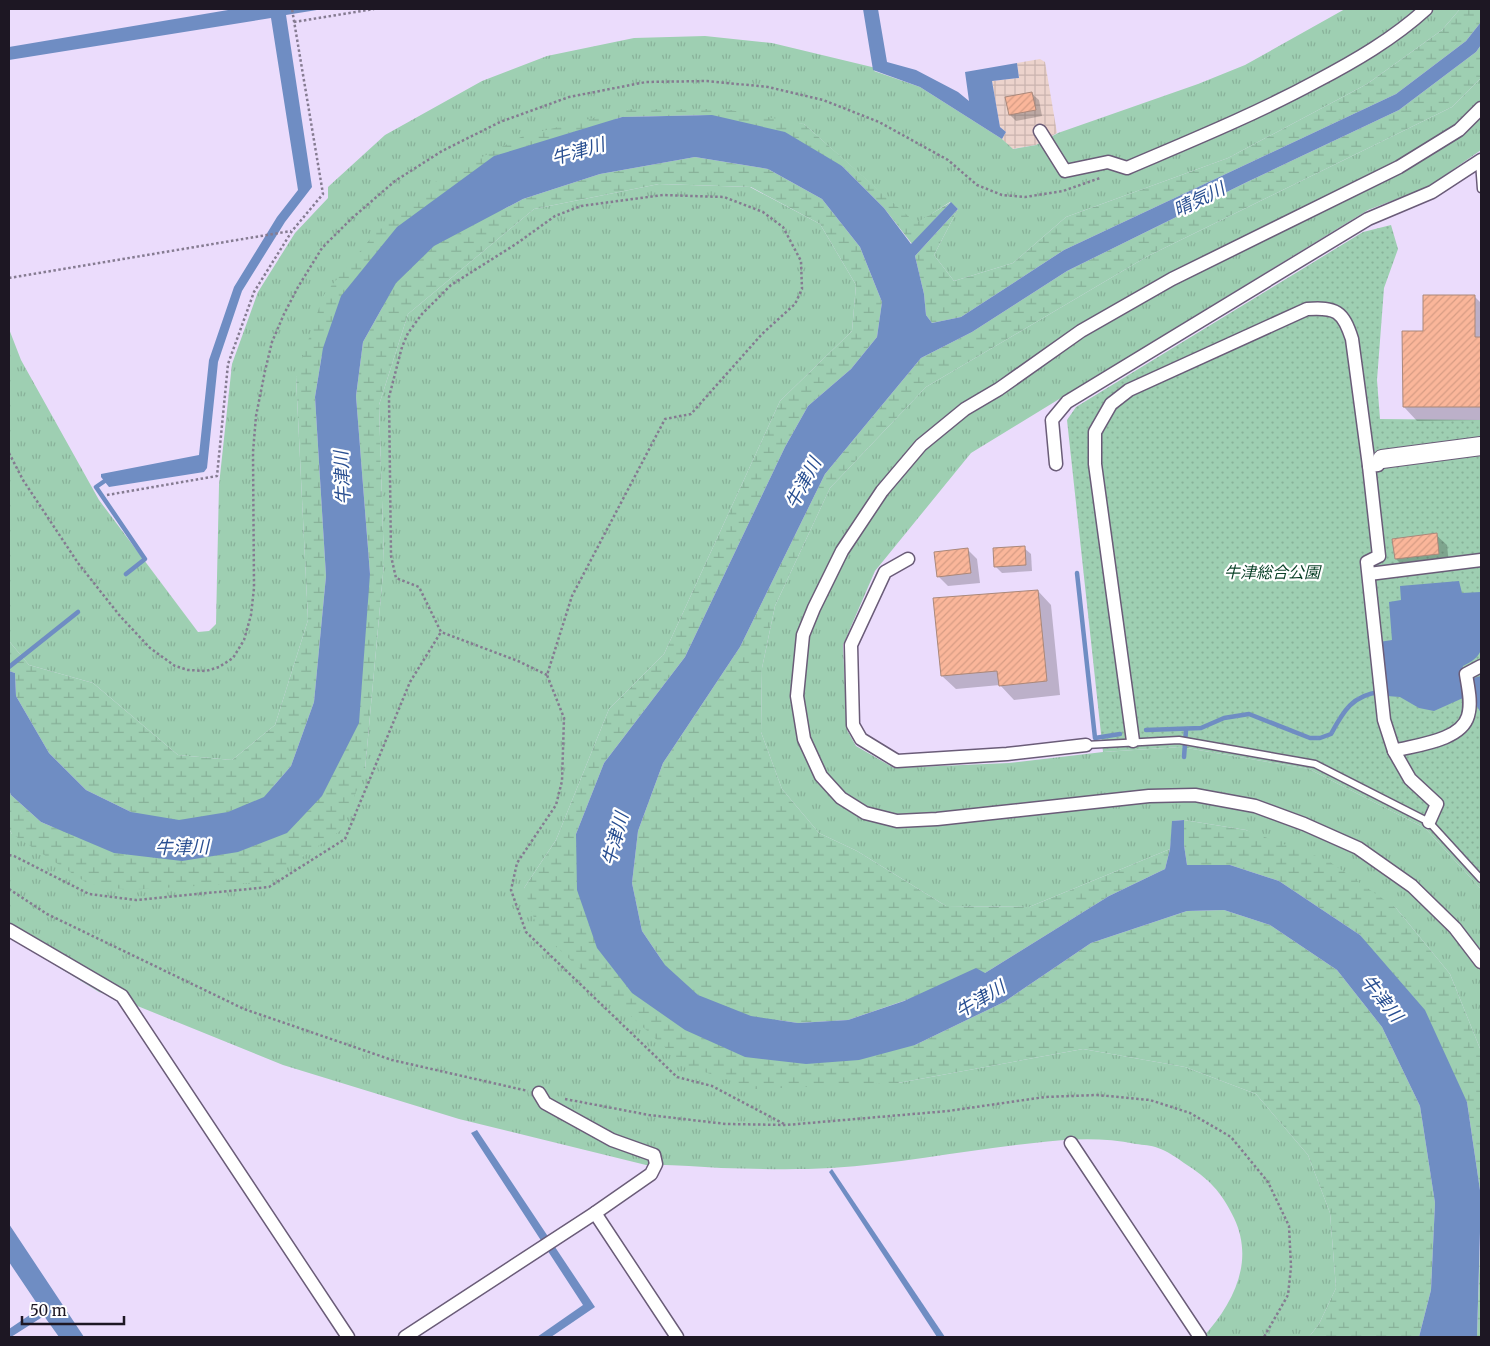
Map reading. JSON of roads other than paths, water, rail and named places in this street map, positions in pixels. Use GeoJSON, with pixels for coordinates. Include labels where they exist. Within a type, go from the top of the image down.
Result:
{"type":"FeatureCollection","features":[{"type":"Feature","properties":{"kind":"street"},"geometry":{"type":"LineString","coordinates":[[1040,131],[1064,171],[1108,162],[1127,168],[1218,130],[1281,100],[1360,58],[1399,32],[1426,9]]}},
{"type":"Feature","properties":{"kind":"street"},"geometry":{"type":"LineString","coordinates":[[1481,108],[1459,130],[1399,167],[1172,279],[1081,332],[999,388],[965,408],[921,445],[882,491],[842,551],[803,635],[797,696],[804,739],[821,776],[841,798],[865,813],[897,820],[937,819],[1149,796],[1195,795],[1255,806],[1304,824],[1358,848],[1412,886],[1455,928],[1481,962]]}},
{"type":"Feature","properties":{"kind":"street"},"geometry":{"type":"LineString","coordinates":[[1056,464],[1052,420],[1067,402],[1368,219],[1432,192],[1480,161]]}},
{"type":"Feature","properties":{"kind":"street"},"geometry":{"type":"LineString","coordinates":[[1133,741],[1095,464],[1096,432],[1111,404],[1128,390],[1307,309],[1324,308],[1338,312],[1347,322],[1376,462],[1379,556],[1367,562],[1384,720],[1394,750],[1410,779],[1437,804],[1429,822]]}},
{"type":"Feature","properties":{"kind":"street"},"geometry":{"type":"LineString","coordinates":[[1376,462],[1481,446]]}},
{"type":"Feature","properties":{"kind":"street"},"geometry":{"type":"LineString","coordinates":[[908,559],[885,572],[850,645],[853,725],[861,739],[897,761],[1007,754],[1086,745]]}},
{"type":"Feature","properties":{"kind":"street"},"geometry":{"type":"LineString","coordinates":[[1369,574],[1481,560]]}},
{"type":"Feature","properties":{"kind":"street"},"geometry":{"type":"LineString","coordinates":[[1394,750],[1447,738],[1459,730],[1468,718],[1470,702],[1466,674],[1481,666]]}},
{"type":"Feature","properties":{"kind":"street"},"geometry":{"type":"LineString","coordinates":[[9,930],[122,996],[348,1337]]}},
{"type":"Feature","properties":{"kind":"street"},"geometry":{"type":"LineString","coordinates":[[405,1337],[595,1213],[651,1174],[656,1164],[654,1155],[612,1140],[545,1102],[539,1093]]}},
{"type":"Feature","properties":{"kind":"street"},"geometry":{"type":"LineString","coordinates":[[1071,1143],[1200,1337]]}},
{"type":"Feature","properties":{"kind":"street"},"geometry":{"type":"LineString","coordinates":[[595,1213],[677,1337]]}},
{"type":"Feature","properties":{"kind":"lane"},"geometry":{"type":"LineString","coordinates":[[1480,161],[1481,189]]}},
{"type":"Feature","properties":{"kind":"lane"},"geometry":{"type":"LineString","coordinates":[[1086,745],[1179,740],[1315,764],[1429,822],[1481,880]]}},
{"type":"Feature","properties":{"kind":"water"},"geometry":{"type":"Polygon","coordinates":[[[234,9],[323,9],[286,15],[312,187],[285,222],[242,291],[218,362],[207,468],[204,472],[109,487],[101,477],[101,474],[199,455],[209,360],[234,287],[277,217],[298,190],[271,18],[9,60],[9,47],[234,9]]]}},
{"type":"Feature","properties":{"kind":"water"},"geometry":{"type":"Polygon","coordinates":[[[863,9],[878,9],[887,62],[916,70],[958,92],[969,101],[965,72],[1017,63],[1019,78],[992,81],[1000,127],[1006,132],[1002,139],[920,87],[873,70],[863,9]]]}},
{"type":"Feature","properties":{"kind":"water"},"geometry":{"type":"Polygon","coordinates":[[[1481,22],[1481,45],[1476,52],[1399,110],[1247,182],[1067,271],[972,332],[921,358],[825,474],[740,647],[663,763],[638,831],[632,883],[642,931],[665,965],[698,995],[751,1016],[798,1023],[848,1020],[904,1001],[976,968],[985,973],[1109,896],[1165,869],[1170,849],[1172,821],[1184,820],[1184,845],[1187,865],[1230,865],[1279,881],[1360,935],[1425,1010],[1467,1102],[1481,1197],[1477,1337],[1419,1337],[1431,1290],[1435,1203],[1420,1106],[1382,1027],[1337,970],[1270,925],[1224,910],[1187,911],[1091,943],[1004,1002],[915,1045],[859,1060],[806,1064],[745,1057],[685,1030],[632,993],[597,948],[577,890],[576,834],[604,763],[685,657],[785,447],[808,406],[851,369],[877,337],[882,302],[860,247],[822,199],[768,169],[695,157],[600,174],[523,199],[434,246],[396,283],[363,342],[356,396],[370,574],[359,723],[322,796],[287,833],[238,852],[182,861],[114,853],[41,822],[11,795],[9,790],[9,671],[15,673],[16,696],[49,753],[86,790],[131,812],[179,820],[228,812],[264,797],[291,766],[314,702],[326,576],[315,397],[323,348],[341,296],[397,227],[494,156],[622,117],[712,115],[785,132],[842,166],[884,208],[911,244],[951,202],[958,209],[915,256],[924,294],[926,315],[932,323],[961,317],[1064,250],[1396,94],[1466,41],[1481,22]]]}},
{"type":"Feature","properties":{"kind":"water"},"geometry":{"type":"Polygon","coordinates":[[[1459,581],[1462,593],[1481,592],[1481,650],[1474,660],[1463,666],[1461,675],[1470,679],[1481,676],[1481,713],[1472,698],[1463,698],[1434,711],[1419,708],[1400,697],[1387,696],[1379,642],[1392,640],[1389,602],[1401,600],[1400,586],[1459,581]]]}},
{"type":"Feature","properties":{"kind":"water"},"geometry":{"type":"Polygon","coordinates":[[[477,1130],[595,1307],[551,1337],[537,1337],[583,1305],[471,1133],[477,1130]]]}},
{"type":"Feature","properties":{"kind":"water"},"geometry":{"type":"Polygon","coordinates":[[[832,1169],[945,1337],[937,1337],[829,1172],[832,1169]]]}},
{"type":"Feature","properties":{"kind":"water"},"geometry":{"type":"Polygon","coordinates":[[[9,1224],[84,1337],[59,1337],[44,1316],[9,1337],[9,1329],[40,1308],[9,1262],[9,1224]]]}},
{"type":"Feature","properties":{"kind":"waterway"},"geometry":{"type":"LineString","coordinates":[[109,478],[96,487],[145,559],[126,574]]}},
{"type":"Feature","properties":{"kind":"waterway"},"geometry":{"type":"LineString","coordinates":[[1077,573],[1095,738],[1120,734]]}},
{"type":"Feature","properties":{"kind":"waterway"},"geometry":{"type":"LineString","coordinates":[[9,667],[78,612]]}},
{"type":"Feature","properties":{"kind":"waterway"},"geometry":{"type":"LineString","coordinates":[[1146,730],[1201,728],[1224,718],[1249,714],[1310,738],[1320,738],[1331,734],[1344,712],[1355,701],[1370,694],[1380,692]]}},
{"type":"Feature","properties":{"kind":"waterway"},"geometry":{"type":"LineString","coordinates":[[1184,757],[1186,730]]}},
{"type":"Feature","properties":{"kind":"water label","name":"牛津川"},"geometry":{"type":"Point","coordinates":[578,151]}},
{"type":"Feature","properties":{"kind":"water label","name":"晴気川"},"geometry":{"type":"Point","coordinates":[1199,199]}},
{"type":"Feature","properties":{"kind":"water label","name":"牛津川"},"geometry":{"type":"Point","coordinates":[342,478]}},
{"type":"Feature","properties":{"kind":"water label","name":"牛津川"},"geometry":{"type":"Point","coordinates":[803,483]}},
{"type":"Feature","properties":{"kind":"water label","name":"牛津川"},"geometry":{"type":"Point","coordinates":[615,839]}},
{"type":"Feature","properties":{"kind":"water label","name":"牛津川"},"geometry":{"type":"Point","coordinates":[182,847]}},
{"type":"Feature","properties":{"kind":"water label","name":"牛津川"},"geometry":{"type":"Point","coordinates":[1382,998]}},
{"type":"Feature","properties":{"kind":"water label","name":"牛津川"},"geometry":{"type":"Point","coordinates":[980,999]}},
{"type":"Feature","properties":{"kind":"park label","name":"牛津総合公園"},"geometry":{"type":"Point","coordinates":[1272,572]}}]}
